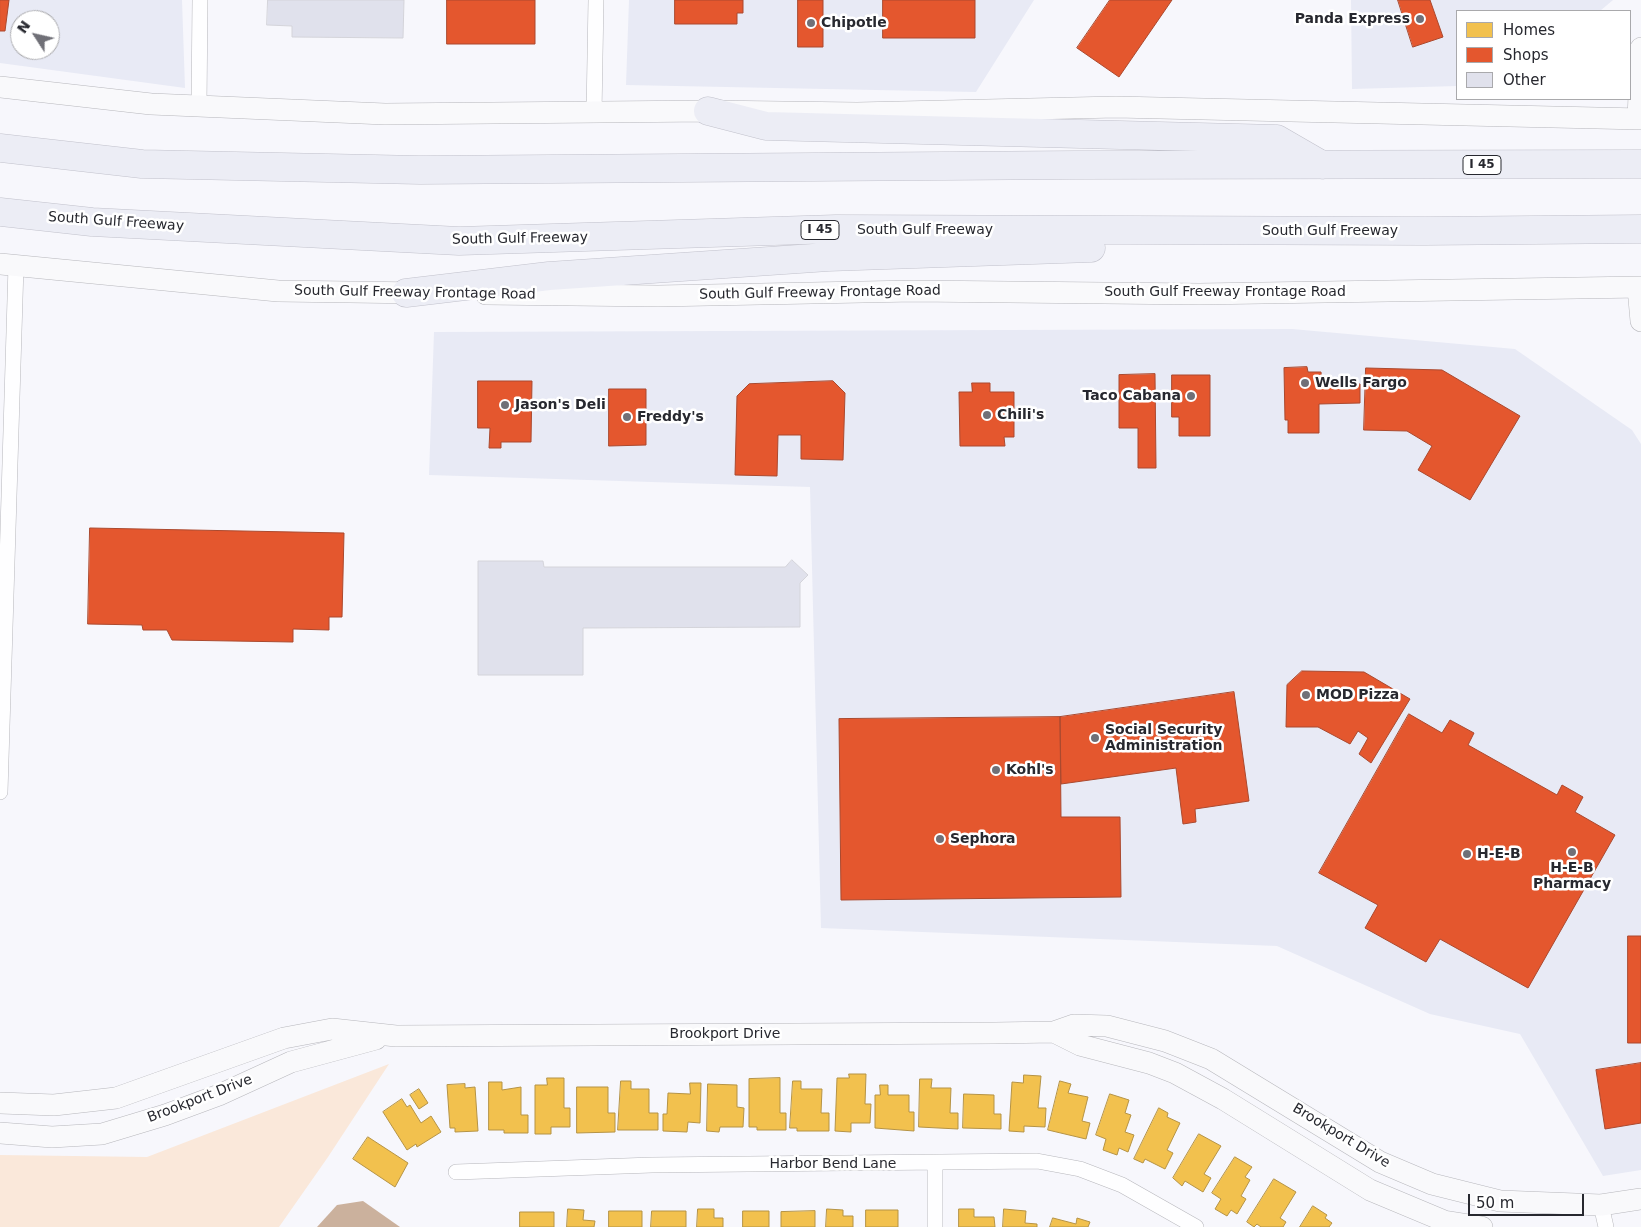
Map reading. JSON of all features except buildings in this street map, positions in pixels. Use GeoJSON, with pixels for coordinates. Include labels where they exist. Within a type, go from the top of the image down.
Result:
{"type":"FeatureCollection","features":[{"type":"Feature","properties":{"kind":"highway"},"geometry":{"type":"LineString","coordinates":[[708,112],[766,126],[1277,139],[1324,166]]}},
{"type":"Feature","properties":{"kind":"highway","name":"I 45"},"geometry":{"type":"LineString","coordinates":[[0,148],[142,164],[420,170],[1075,165],[1641,164]]}},
{"type":"Feature","properties":{"kind":"highway","name":"South Gulf Freeway"},"geometry":{"type":"LineString","coordinates":[[0,212],[92,222],[459,241],[836,229],[1282,231],[1641,229]]}},
{"type":"Feature","properties":{"kind":"highway"},"geometry":{"type":"LineString","coordinates":[[406,293],[549,276],[828,258],[1119,247],[1282,231]]}},
{"type":"Feature","properties":{"kind":"main road"},"geometry":{"type":"LineString","coordinates":[[0,87],[151,104],[385,114],[857,113],[1130,108],[1640,119],[1641,48]]}},
{"type":"Feature","properties":{"kind":"main road","name":"South Gulf Freeway Frontage Road"},"geometry":{"type":"LineString","coordinates":[[8,265],[278,291],[406,293],[658,296],[914,291],[1199,294],[1640,287]]}},
{"type":"Feature","properties":{"kind":"main road"},"geometry":{"type":"LineString","coordinates":[[1640,287],[1641,321]]}},
{"type":"Feature","properties":{"kind":"main road","name":"Brookport Drive"},"geometry":{"type":"LineString","coordinates":[[0,1103],[54,1106],[116,1098],[284,1038],[332,1029],[396,1036],[1054,1032],[1074,1025],[1107,1026],[1165,1042],[1212,1059],[1380,1162],[1432,1184],[1500,1201],[1601,1205],[1641,1199]]}},
{"type":"Feature","properties":{"kind":"main road","name":"Brookport Drive"},"geometry":{"type":"LineString","coordinates":[[1054,1032],[1080,1045],[1149,1063],[1175,1073],[1224,1099],[1370,1190],[1444,1221],[1482,1227]]}},
{"type":"Feature","properties":{"kind":"main road","name":"Brookport Drive"},"geometry":{"type":"LineString","coordinates":[[0,1133],[52,1137],[102,1134],[165,1115],[210,1098],[291,1062],[364,1041],[396,1036]]}},
{"type":"Feature","properties":{"kind":"street"},"geometry":{"type":"LineString","coordinates":[[199,107],[200,0]]}},
{"type":"Feature","properties":{"kind":"street"},"geometry":{"type":"LineString","coordinates":[[594,114],[596,0]]}},
{"type":"Feature","properties":{"kind":"street"},"geometry":{"type":"LineString","coordinates":[[0,792],[8,265]]}},
{"type":"Feature","properties":{"kind":"street","name":"Harbor Bend Lane"},"geometry":{"type":"LineString","coordinates":[[456,1172],[652,1165],[1037,1161],[1080,1170],[1122,1185],[1196,1227]]}},
{"type":"Feature","properties":{"kind":"street"},"geometry":{"type":"LineString","coordinates":[[935,1163],[935,1227]]}},
{"type":"Feature","properties":{"kind":"street"},"geometry":{"type":"LineString","coordinates":[[1601,1205],[1606,1227]]}},
{"type":"Feature","properties":{"kind":"shaded area"},"geometry":{"type":"Polygon","coordinates":[[[0,0],[182,0],[185,88],[0,63],[0,0]]]}},
{"type":"Feature","properties":{"kind":"shaded area"},"geometry":{"type":"Polygon","coordinates":[[[629,0],[1034,0],[976,92],[626,85],[629,0]]]}},
{"type":"Feature","properties":{"kind":"shaded area"},"geometry":{"type":"Polygon","coordinates":[[[1351,0],[1613,0],[1601,10],[1456,10],[1456,86],[1352,89],[1351,0]]]}},
{"type":"Feature","properties":{"kind":"shaded area"},"geometry":{"type":"Polygon","coordinates":[[[1292,329],[1515,349],[1632,430],[1641,444],[1641,1170],[1603,1176],[1520,1034],[1430,1014],[1277,946],[821,928],[810,487],[429,475],[434,332],[1292,329]]]}},
{"type":"Feature","properties":{"kind":"shaded area"},"geometry":{"type":"Polygon","coordinates":[[[389,1064],[279,1227],[0,1227],[0,1155],[147,1157],[389,1064]]]}},
{"type":"Feature","properties":{"kind":"shaded area"},"geometry":{"type":"Polygon","coordinates":[[[363,1201],[400,1227],[317,1227],[337,1205],[363,1201]]]}},
{"type":"Feature","properties":{"kind":"place","name":"Panda Express"},"geometry":{"type":"Point","coordinates":[1420,19]}},
{"type":"Feature","properties":{"kind":"place","name":"Chipotle"},"geometry":{"type":"Point","coordinates":[811,23]}},
{"type":"Feature","properties":{"kind":"place","name":"Wells Fargo"},"geometry":{"type":"Point","coordinates":[1305,383]}},
{"type":"Feature","properties":{"kind":"place","name":"Taco Cabana"},"geometry":{"type":"Point","coordinates":[1191,396]}},
{"type":"Feature","properties":{"kind":"place","name":"Jason's Deli"},"geometry":{"type":"Point","coordinates":[505,405]}},
{"type":"Feature","properties":{"kind":"place","name":"Chili's"},"geometry":{"type":"Point","coordinates":[987,415]}},
{"type":"Feature","properties":{"kind":"place","name":"Freddy's"},"geometry":{"type":"Point","coordinates":[627,417]}},
{"type":"Feature","properties":{"kind":"place","name":"MOD Pizza"},"geometry":{"type":"Point","coordinates":[1306,695]}},
{"type":"Feature","properties":{"kind":"place","name":"Social Security Administration"},"geometry":{"type":"Point","coordinates":[1095,738]}},
{"type":"Feature","properties":{"kind":"place","name":"Kohl's"},"geometry":{"type":"Point","coordinates":[996,770]}},
{"type":"Feature","properties":{"kind":"place","name":"Sephora"},"geometry":{"type":"Point","coordinates":[940,839]}},
{"type":"Feature","properties":{"kind":"place","name":"H-E-B Pharmacy"},"geometry":{"type":"Point","coordinates":[1572,852]}},
{"type":"Feature","properties":{"kind":"place","name":"H-E-B"},"geometry":{"type":"Point","coordinates":[1467,854]}}]}
